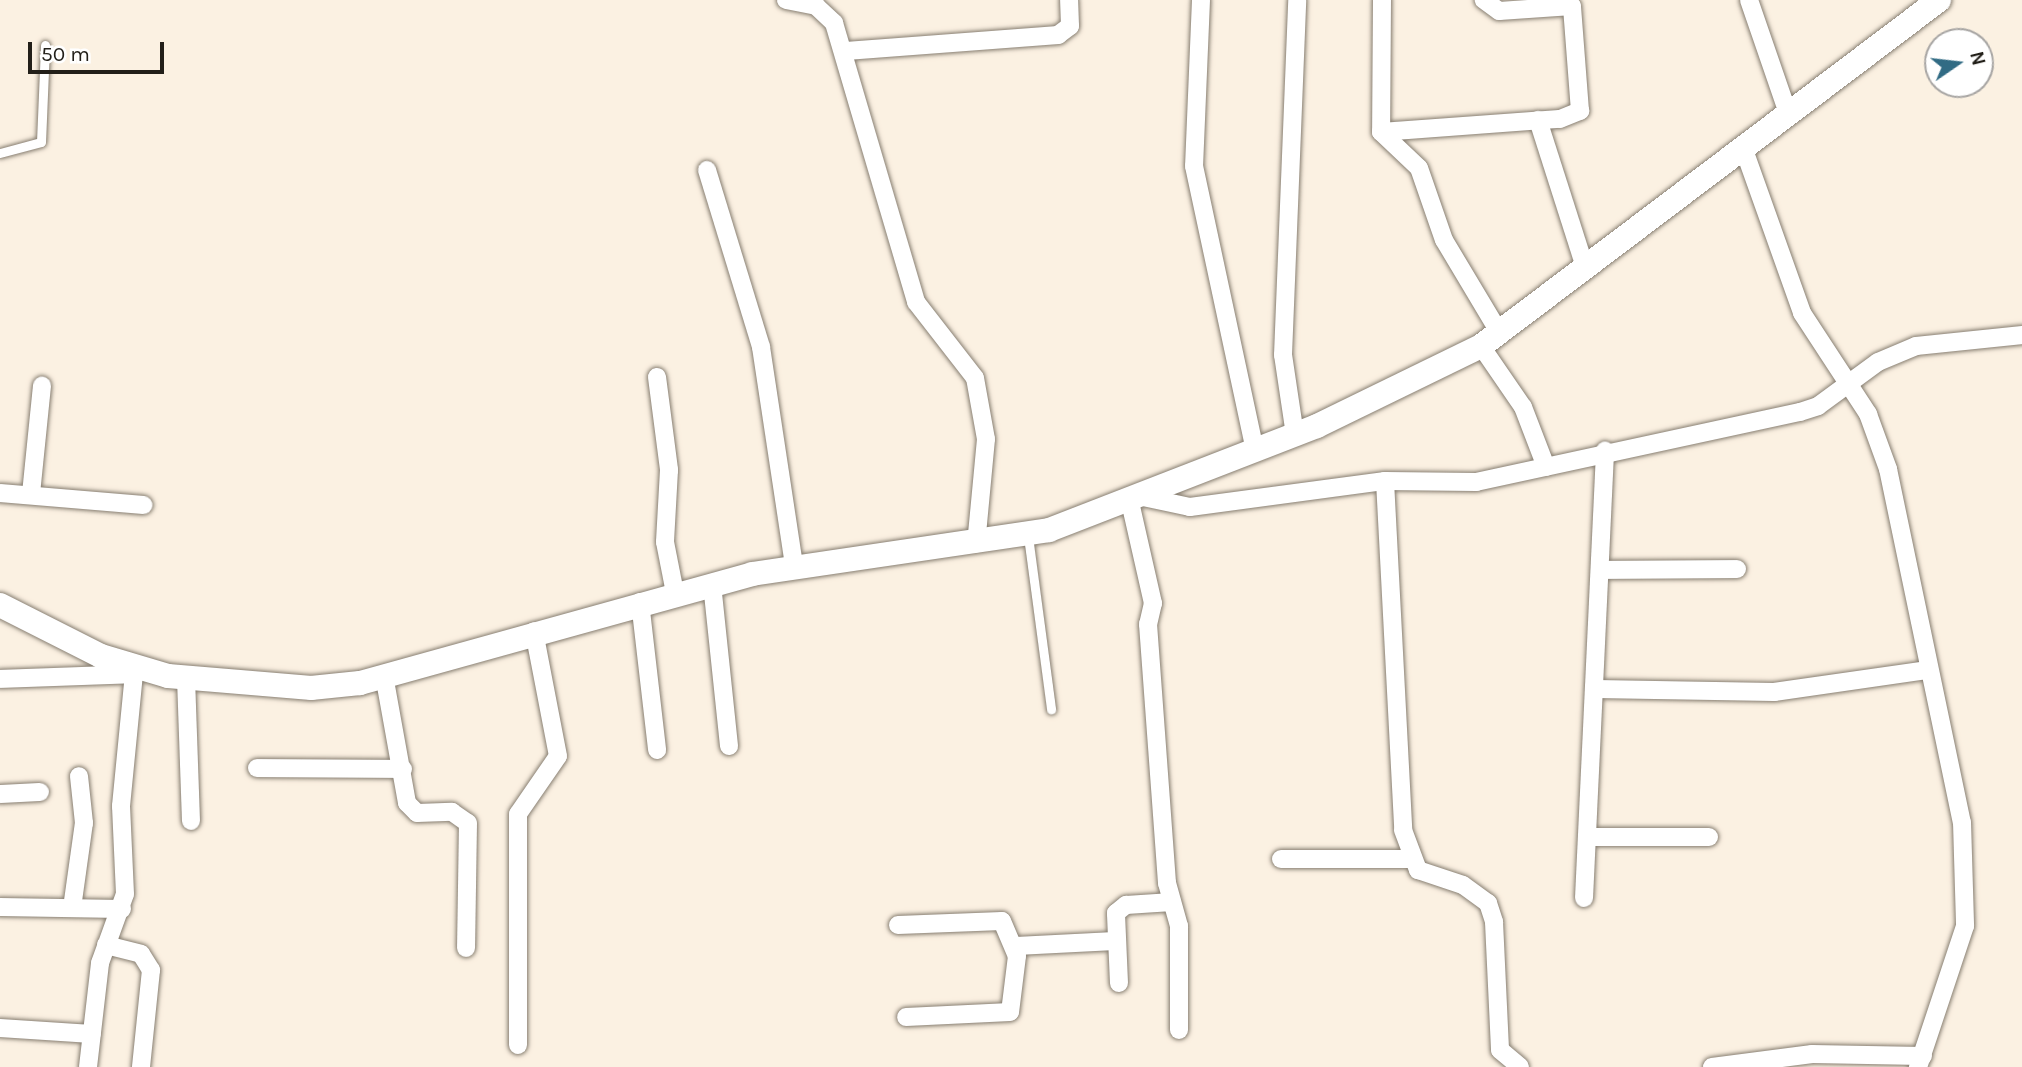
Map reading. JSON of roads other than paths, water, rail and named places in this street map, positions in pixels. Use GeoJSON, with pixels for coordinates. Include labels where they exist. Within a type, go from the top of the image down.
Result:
{"type":"FeatureCollection","features":[{"type":"Feature","properties":{"kind":"main road"},"geometry":{"type":"LineString","coordinates":[[0,605],[101,656],[177,677],[389,695],[534,631],[675,593],[794,566],[1028,535],[1137,500],[1255,452],[1415,383],[1490,339],[1939,0]]}},
{"type":"Feature","properties":{"kind":"street"},"geometry":{"type":"LineString","coordinates":[[786,0],[824,13],[846,51],[916,302],[962,357],[980,393],[986,439],[976,544]]}},
{"type":"Feature","properties":{"kind":"street"},"geometry":{"type":"LineString","coordinates":[[846,51],[1058,35],[1070,26],[1069,0]]}},
{"type":"Feature","properties":{"kind":"street"},"geometry":{"type":"LineString","coordinates":[[1201,0],[1194,166],[1217,250],[1255,452]]}},
{"type":"Feature","properties":{"kind":"street"},"geometry":{"type":"LineString","coordinates":[[1294,435],[1283,355],[1297,0]]}},
{"type":"Feature","properties":{"kind":"street"},"geometry":{"type":"LineString","coordinates":[[1382,0],[1381,132],[1419,168],[1444,240],[1523,407],[1546,467]]}},
{"type":"Feature","properties":{"kind":"street"},"geometry":{"type":"LineString","coordinates":[[1381,132],[1538,120],[1580,111],[1574,10],[1566,4],[1499,11],[1484,0]]}},
{"type":"Feature","properties":{"kind":"street"},"geometry":{"type":"LineString","coordinates":[[1749,0],[1788,113]]}},
{"type":"Feature","properties":{"kind":"street"},"geometry":{"type":"LineString","coordinates":[[1538,120],[1585,267]]}},
{"type":"Feature","properties":{"kind":"street"},"geometry":{"type":"LineString","coordinates":[[1712,1067],[1812,1054],[1921,1062],[1953,971],[1968,898],[1962,822],[1926,670],[1888,469],[1868,414],[1801,313],[1743,147]]}},
{"type":"Feature","properties":{"kind":"street"},"geometry":{"type":"LineString","coordinates":[[707,170],[761,347],[794,566]]}},
{"type":"Feature","properties":{"kind":"street"},"geometry":{"type":"LineString","coordinates":[[1179,1030],[1179,926],[1172,902],[1149,624],[1152,596],[1137,500],[1190,507],[1385,481],[1466,483],[1546,467],[1605,450],[1800,412],[1849,385],[1878,362],[1916,346],[2022,335]]}},
{"type":"Feature","properties":{"kind":"street"},"geometry":{"type":"LineString","coordinates":[[657,377],[669,470],[665,533],[675,593]]}},
{"type":"Feature","properties":{"kind":"street"},"geometry":{"type":"LineString","coordinates":[[31,494],[42,386]]}},
{"type":"Feature","properties":{"kind":"street"},"geometry":{"type":"LineString","coordinates":[[1584,898],[1596,689],[1605,450]]}},
{"type":"Feature","properties":{"kind":"street"},"geometry":{"type":"LineString","coordinates":[[1385,481],[1398,786],[1411,859],[1430,878],[1463,885],[1488,903],[1494,922],[1498,1042],[1507,1061],[1520,1067]]}},
{"type":"Feature","properties":{"kind":"street"},"geometry":{"type":"LineString","coordinates":[[0,493],[144,505]]}},
{"type":"Feature","properties":{"kind":"street"},"geometry":{"type":"LineString","coordinates":[[1600,570],[1737,569]]}},
{"type":"Feature","properties":{"kind":"street"},"geometry":{"type":"LineString","coordinates":[[712,584],[729,746]]}},
{"type":"Feature","properties":{"kind":"street"},"geometry":{"type":"LineString","coordinates":[[640,602],[657,750]]}},
{"type":"Feature","properties":{"kind":"street"},"geometry":{"type":"LineString","coordinates":[[518,1045],[518,814],[558,756],[534,631]]}},
{"type":"Feature","properties":{"kind":"street"},"geometry":{"type":"LineString","coordinates":[[1596,689],[1774,692],[1926,670]]}},
{"type":"Feature","properties":{"kind":"street"},"geometry":{"type":"LineString","coordinates":[[88,1067],[92,1034],[122,909],[121,806],[134,674]]}},
{"type":"Feature","properties":{"kind":"street"},"geometry":{"type":"LineString","coordinates":[[0,679],[134,674],[177,677],[191,821]]}},
{"type":"Feature","properties":{"kind":"street"},"geometry":{"type":"LineString","coordinates":[[389,695],[411,809],[452,812],[468,824],[466,948]]}},
{"type":"Feature","properties":{"kind":"street"},"geometry":{"type":"LineString","coordinates":[[257,768],[403,769]]}},
{"type":"Feature","properties":{"kind":"street"},"geometry":{"type":"LineString","coordinates":[[72,908],[84,823],[79,776]]}},
{"type":"Feature","properties":{"kind":"street"},"geometry":{"type":"LineString","coordinates":[[0,794],[40,792]]}},
{"type":"Feature","properties":{"kind":"street"},"geometry":{"type":"LineString","coordinates":[[1587,837],[1709,837]]}},
{"type":"Feature","properties":{"kind":"street"},"geometry":{"type":"LineString","coordinates":[[1281,859],[1411,859]]}},
{"type":"Feature","properties":{"kind":"street"},"geometry":{"type":"LineString","coordinates":[[1119,983],[1115,941],[1120,908],[1172,902]]}},
{"type":"Feature","properties":{"kind":"street"},"geometry":{"type":"LineString","coordinates":[[0,907],[122,909]]}},
{"type":"Feature","properties":{"kind":"street"},"geometry":{"type":"LineString","coordinates":[[898,925],[996,919],[1009,926],[1016,946],[1010,1012],[906,1017]]}},
{"type":"Feature","properties":{"kind":"street"},"geometry":{"type":"LineString","coordinates":[[1016,946],[1115,941]]}},
{"type":"Feature","properties":{"kind":"street"},"geometry":{"type":"LineString","coordinates":[[111,946],[141,954],[150,970],[141,1067]]}},
{"type":"Feature","properties":{"kind":"street"},"geometry":{"type":"LineString","coordinates":[[0,1028],[92,1034]]}},
{"type":"Feature","properties":{"kind":"lane"},"geometry":{"type":"LineString","coordinates":[[0,153],[41,142],[45,45]]}},
{"type":"Feature","properties":{"kind":"lane"},"geometry":{"type":"LineString","coordinates":[[1028,535],[1051,709]]}}]}
